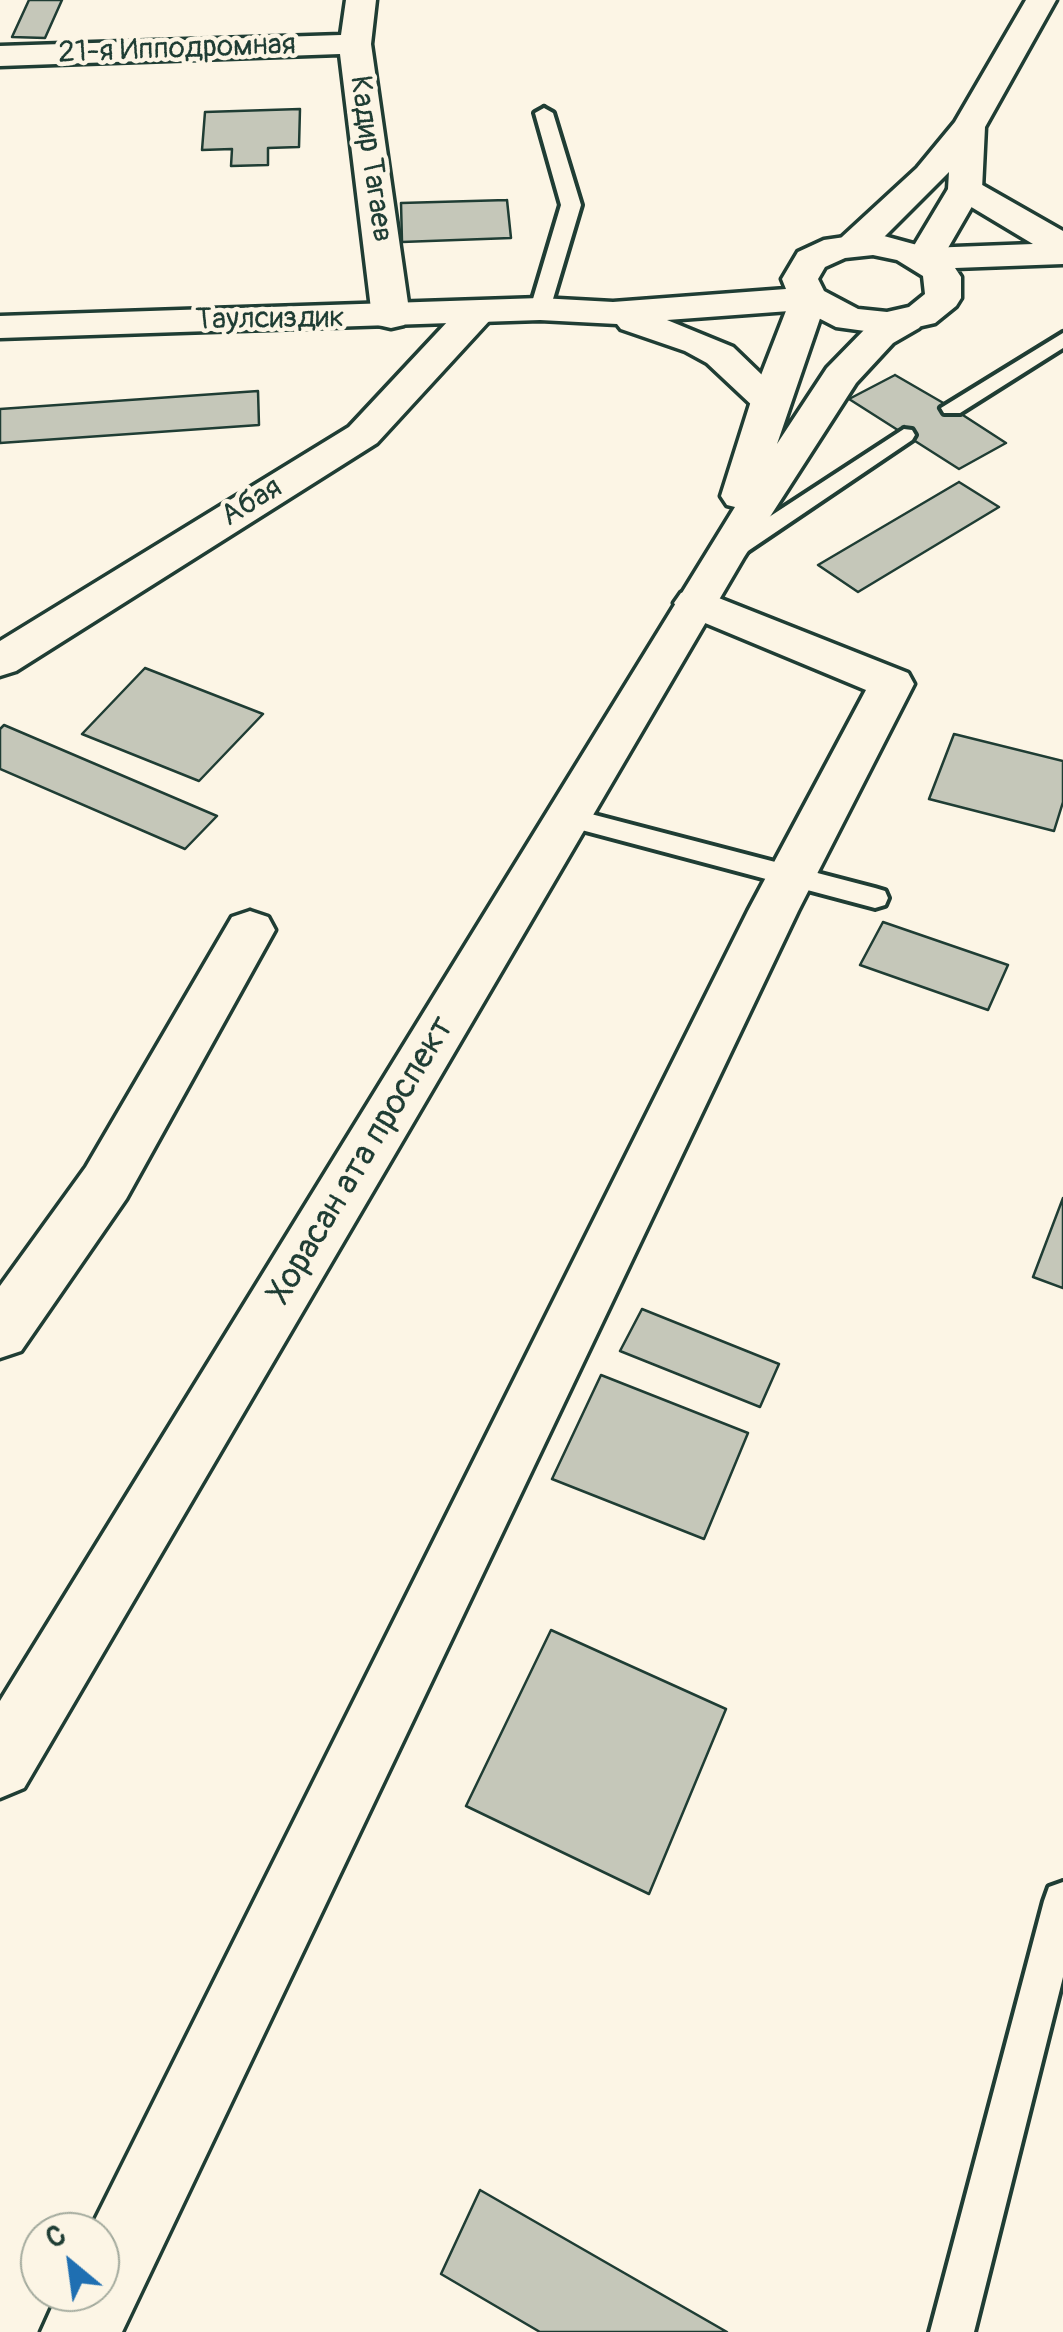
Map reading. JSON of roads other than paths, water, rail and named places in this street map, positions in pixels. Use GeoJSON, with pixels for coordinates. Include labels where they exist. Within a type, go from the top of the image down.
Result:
{"type":"FeatureCollection","features":[{"type":"Feature","properties":{"kind":"main road","name":"Кадир Тагаев"},"geometry":{"type":"LineString","coordinates":[[360,0],[355,44],[391,317]]}},
{"type":"Feature","properties":{"kind":"main road"},"geometry":{"type":"LineString","coordinates":[[854,245],[929,175],[969,126],[1041,0]]}},
{"type":"Feature","properties":{"kind":"main road","name":"21-я Ипподромная"},"geometry":{"type":"LineString","coordinates":[[0,56],[355,44]]}},
{"type":"Feature","properties":{"kind":"main road"},"geometry":{"type":"LineString","coordinates":[[924,259],[965,189],[969,126]]}},
{"type":"Feature","properties":{"kind":"main road"},"geometry":{"type":"LineString","coordinates":[[965,189],[1026,227],[1063,244]]}},
{"type":"Feature","properties":{"kind":"main road"},"geometry":{"type":"LineString","coordinates":[[906,320],[850,319],[806,284],[822,253],[854,245],[892,247],[924,259],[943,277],[943,298],[1063,276]]}},
{"type":"Feature","properties":{"kind":"main road"},"geometry":{"type":"LineString","coordinates":[[924,259],[1063,253]]}},
{"type":"Feature","properties":{"kind":"main road","name":"Таулсиздик"},"geometry":{"type":"LineString","coordinates":[[0,327],[391,317],[540,309],[806,284]]}},
{"type":"Feature","properties":{"kind":"main road","name":"Таулсиздик"},"geometry":{"type":"LineString","coordinates":[[540,309],[613,313],[806,284]]}},
{"type":"Feature","properties":{"kind":"main road","name":"Хорасан ата проспект"},"geometry":{"type":"LineString","coordinates":[[710,580],[806,284]]}},
{"type":"Feature","properties":{"kind":"main road","name":"Хорасан ата проспект"},"geometry":{"type":"LineString","coordinates":[[0,1764],[710,580],[841,376],[880,336],[935,308],[943,298]]}},
{"type":"Feature","properties":{"kind":"main road","name":"Абая"},"geometry":{"type":"LineString","coordinates":[[0,660],[363,434],[477,312]]}},
{"type":"Feature","properties":{"kind":"main road"},"geometry":{"type":"LineString","coordinates":[[613,313],[698,343],[720,355],[770,400]]}},
{"type":"Feature","properties":{"kind":"main road"},"geometry":{"type":"LineString","coordinates":[[81,2332],[791,876],[892,684],[710,580]]}},
{"type":"Feature","properties":{"kind":"main road"},"geometry":{"type":"LineString","coordinates":[[0,1333],[106,1184],[250,930]]}},
{"type":"Feature","properties":{"kind":"lane"},"geometry":{"type":"LineString","coordinates":[[540,309],[572,205],[544,113]]}},
{"type":"Feature","properties":{"kind":"lane"},"geometry":{"type":"LineString","coordinates":[[952,408],[1063,339]]}},
{"type":"Feature","properties":{"kind":"lane"},"geometry":{"type":"LineString","coordinates":[[710,580],[904,434]]}},
{"type":"Feature","properties":{"kind":"lane"},"geometry":{"type":"LineString","coordinates":[[568,817],[876,898]]}},
{"type":"Feature","properties":{"kind":"lane"},"geometry":{"type":"LineString","coordinates":[[952,2332],[1063,1901]]}}]}
